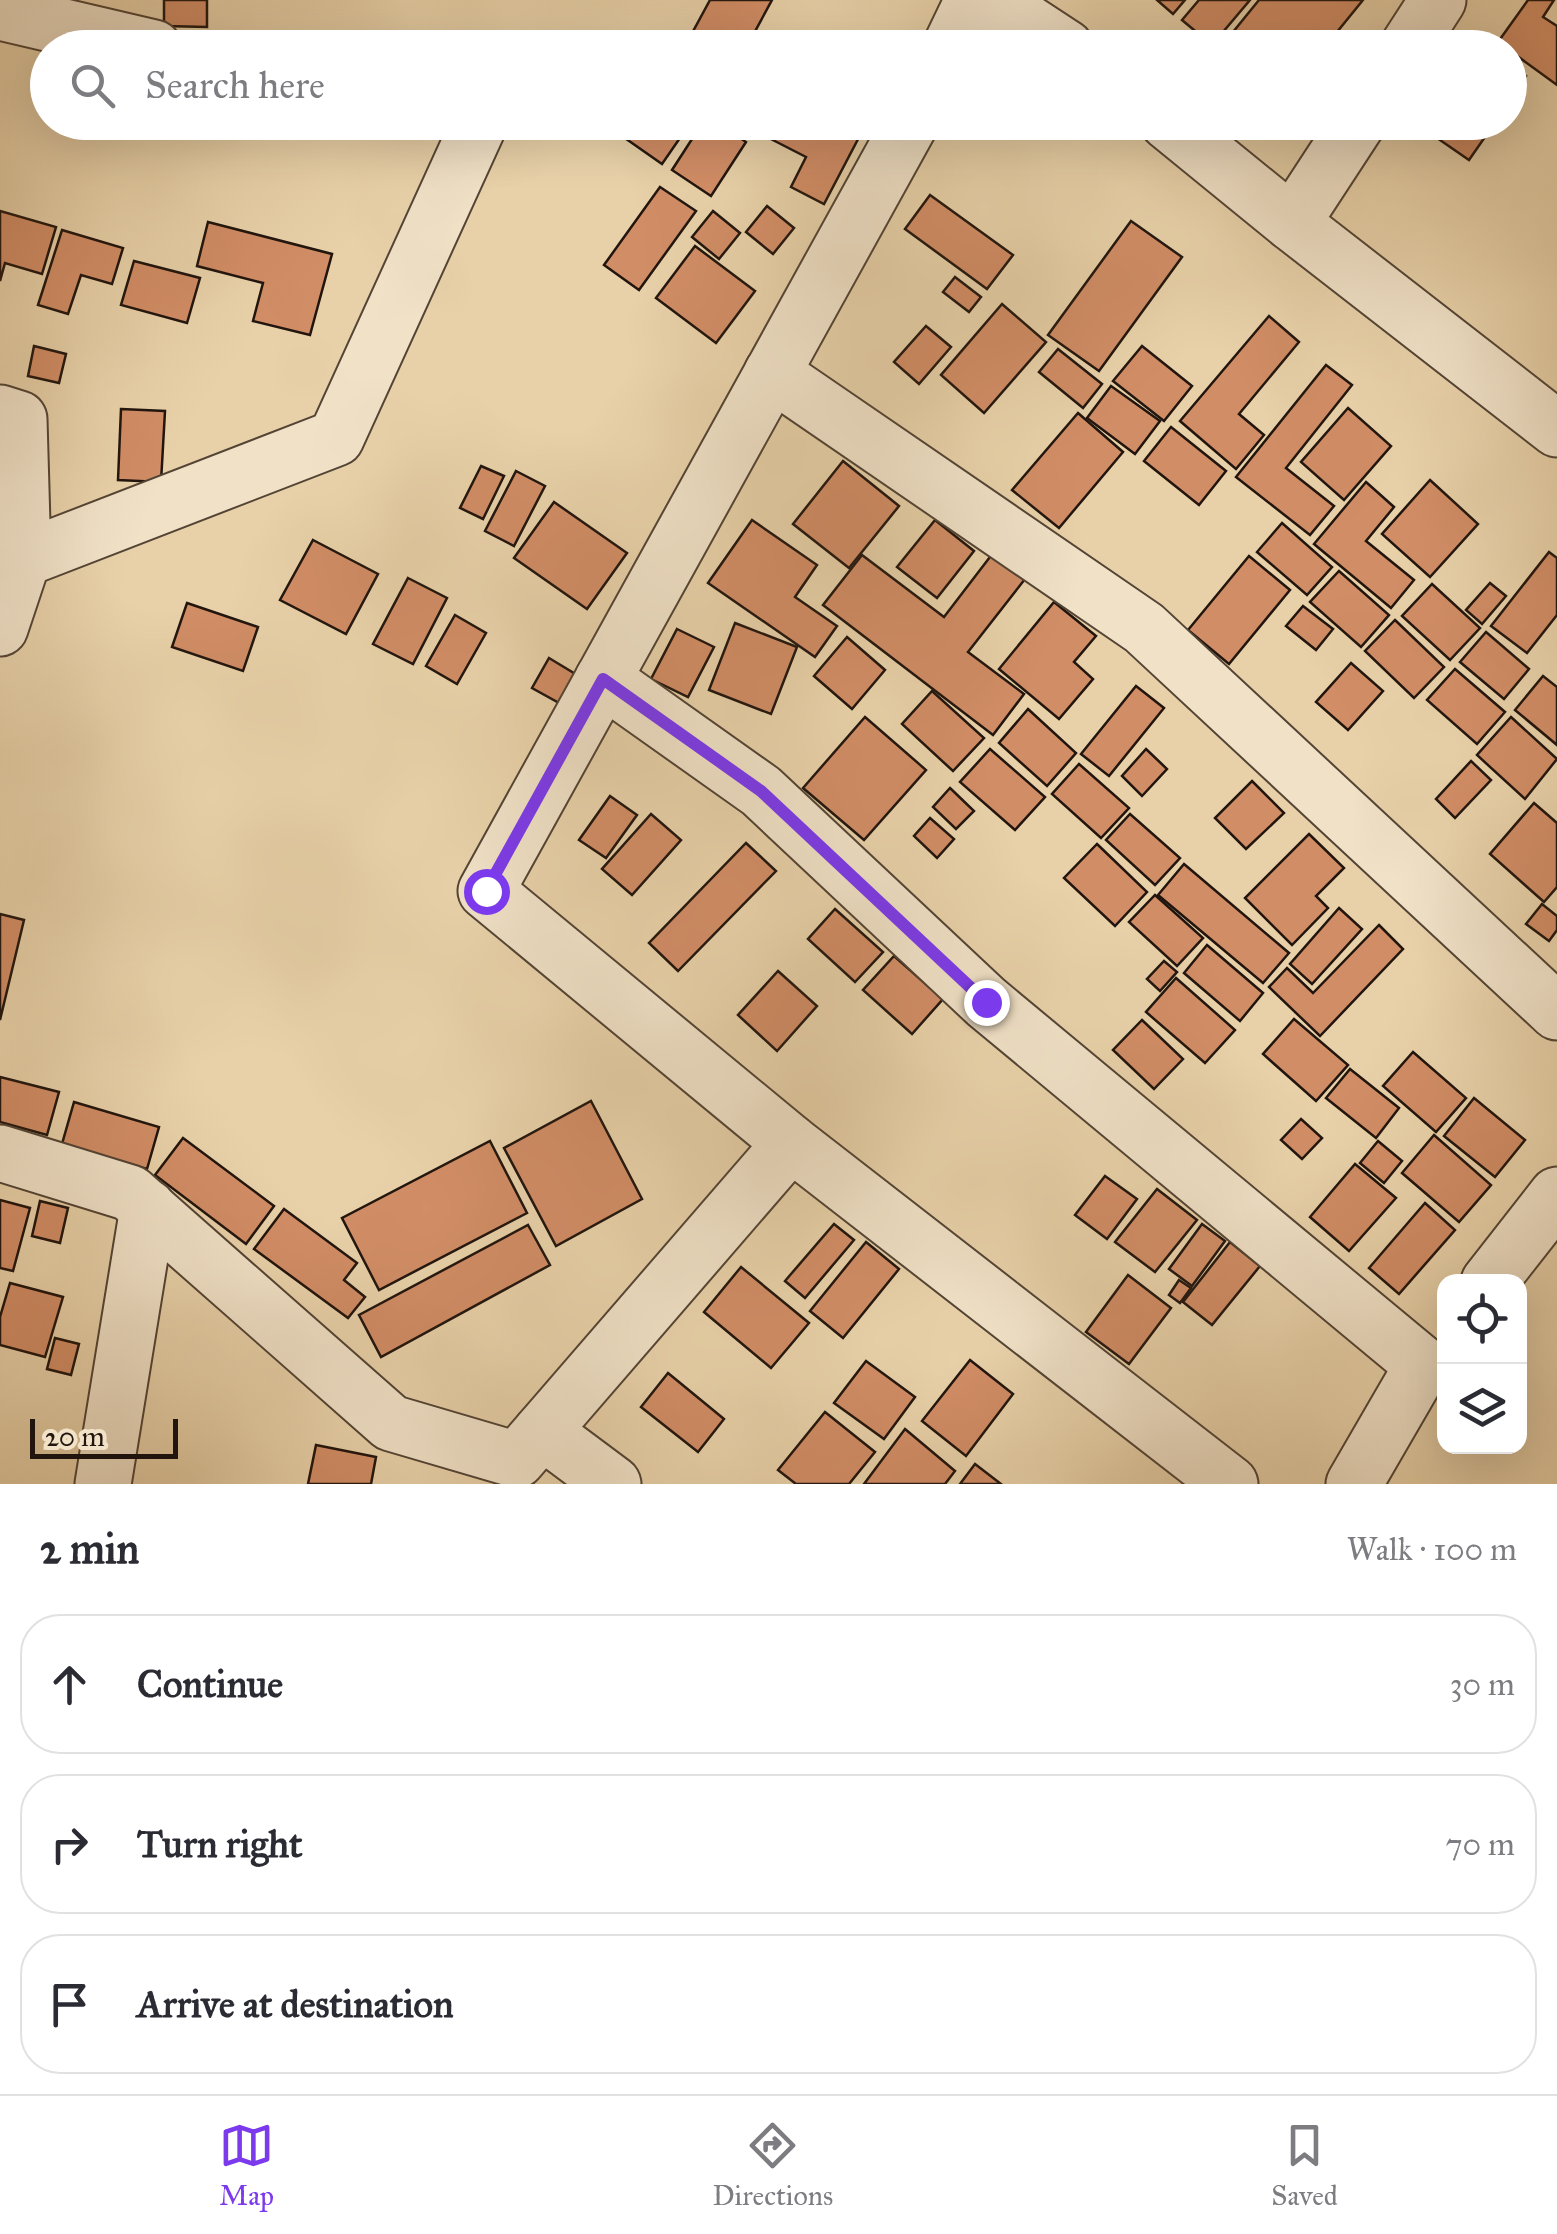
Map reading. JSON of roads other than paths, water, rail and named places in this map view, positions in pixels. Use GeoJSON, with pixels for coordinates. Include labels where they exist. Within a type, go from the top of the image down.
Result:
{"type":"FeatureCollection","features":[{"type":"Feature","properties":{"kind":"street"},"geometry":{"type":"LineString","coordinates":[[959,30],[973,0]]}},
{"type":"Feature","properties":{"kind":"street"},"geometry":{"type":"LineString","coordinates":[[993,0],[1039,30]]}},
{"type":"Feature","properties":{"kind":"street"},"geometry":{"type":"LineString","coordinates":[[1419,30],[1438,0]]}},
{"type":"Feature","properties":{"kind":"street"},"geometry":{"type":"LineString","coordinates":[[0,12],[77,30]]}},
{"type":"Feature","properties":{"kind":"street"},"geometry":{"type":"LineString","coordinates":[[24,560],[336,438],[472,140]]}},
{"type":"Feature","properties":{"kind":"street"},"geometry":{"type":"LineString","coordinates":[[901,140],[486,891],[790,1143],[1230,1484]]}},
{"type":"Feature","properties":{"kind":"street"},"geometry":{"type":"LineString","coordinates":[[1190,140],[1557,429]]}},
{"type":"Feature","properties":{"kind":"street"},"geometry":{"type":"LineString","coordinates":[[1292,223],[1346,140]]}},
{"type":"Feature","properties":{"kind":"street"},"geometry":{"type":"LineString","coordinates":[[772,373],[1144,628],[1557,1012]]}},
{"type":"Feature","properties":{"kind":"street"},"geometry":{"type":"LineString","coordinates":[[0,413],[18,418],[24,560],[0,628]]}},
{"type":"Feature","properties":{"kind":"street"},"geometry":{"type":"LineString","coordinates":[[603,679],[761,791],[986,1002],[1434,1351],[1354,1484]]}},
{"type":"Feature","properties":{"kind":"street"},"geometry":{"type":"LineString","coordinates":[[0,1153],[130,1193],[391,1423],[451,1462],[517,1460],[790,1143]]}},
{"type":"Feature","properties":{"kind":"street"},"geometry":{"type":"LineString","coordinates":[[1495,1274],[1557,1194]]}},
{"type":"Feature","properties":{"kind":"street"},"geometry":{"type":"LineString","coordinates":[[102,1484],[148,1208]]}},
{"type":"Feature","properties":{"kind":"street"},"geometry":{"type":"LineString","coordinates":[[542,1431],[612,1484]]}}]}
